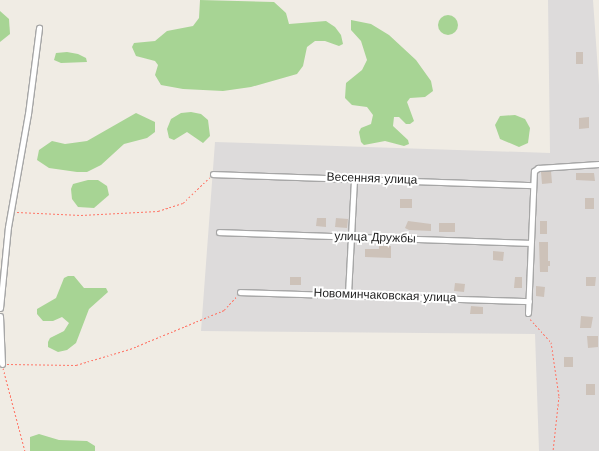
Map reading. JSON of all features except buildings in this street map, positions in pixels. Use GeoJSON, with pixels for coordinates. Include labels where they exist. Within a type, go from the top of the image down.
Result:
{"type":"FeatureCollection","features":[{"type":"Feature","properties":{"kind":"street"},"geometry":{"type":"LineString","coordinates":[[0,308],[11,211],[39,28]]}},
{"type":"Feature","properties":{"kind":"street"},"geometry":{"type":"LineString","coordinates":[[528,313],[533,176],[538,168],[599,164]]}},
{"type":"Feature","properties":{"kind":"street","name":"Весенняя улица"},"geometry":{"type":"LineString","coordinates":[[213,174],[532,185]]}},
{"type":"Feature","properties":{"kind":"street"},"geometry":{"type":"LineString","coordinates":[[348,294],[354,178]]}},
{"type":"Feature","properties":{"kind":"street","name":"улица Дружбы"},"geometry":{"type":"LineString","coordinates":[[219,232],[530,243]]}},
{"type":"Feature","properties":{"kind":"street","name":"Новоминчаковская улица"},"geometry":{"type":"LineString","coordinates":[[240,292],[348,294],[529,301]]}},
{"type":"Feature","properties":{"kind":"street"},"geometry":{"type":"LineString","coordinates":[[0,316],[2,364]]}},
{"type":"Feature","properties":{"kind":"path"},"geometry":{"type":"LineString","coordinates":[[11,211],[81,215],[158,211],[183,203],[213,174]]}},
{"type":"Feature","properties":{"kind":"path"},"geometry":{"type":"LineString","coordinates":[[25,451],[2,364],[76,365],[130,349],[224,310],[240,292]]}},
{"type":"Feature","properties":{"kind":"path"},"geometry":{"type":"LineString","coordinates":[[528,313],[551,342],[559,396],[554,451]]}},
{"type":"Feature","properties":{"kind":"shaded area"},"geometry":{"type":"Polygon","coordinates":[[[548,0],[593,0],[599,85],[599,451],[539,451],[535,334],[201,331],[215,142],[550,153],[548,0]]]}},
{"type":"Feature","properties":{"kind":"green space"},"geometry":{"type":"Polygon","coordinates":[[[200,0],[274,2],[286,13],[289,24],[326,21],[335,27],[341,35],[343,44],[339,46],[325,41],[315,41],[307,47],[303,66],[297,74],[251,87],[223,91],[183,89],[161,85],[155,75],[158,65],[155,61],[136,56],[132,47],[134,43],[155,41],[167,31],[193,26],[199,18],[200,0]]]}},
{"type":"Feature","properties":{"kind":"green space"},"geometry":{"type":"Polygon","coordinates":[[[0,11],[9,19],[10,34],[0,42],[0,11]]]}},
{"type":"Feature","properties":{"kind":"green space"},"geometry":{"type":"Polygon","coordinates":[[[448,15],[455,18],[458,25],[455,32],[448,35],[441,32],[438,25],[441,18],[448,15]]]}},
{"type":"Feature","properties":{"kind":"green space"},"geometry":{"type":"Polygon","coordinates":[[[351,20],[371,24],[389,35],[416,60],[431,81],[433,91],[425,97],[410,98],[407,102],[414,121],[410,124],[406,124],[399,117],[394,117],[393,126],[408,140],[409,144],[404,146],[385,141],[364,145],[361,142],[359,132],[361,128],[371,124],[373,115],[367,107],[352,105],[345,98],[346,83],[362,70],[367,60],[361,41],[351,30],[351,20]]]}},
{"type":"Feature","properties":{"kind":"green space"},"geometry":{"type":"Polygon","coordinates":[[[67,52],[78,54],[86,58],[87,62],[61,63],[54,60],[56,53],[67,52]]]}},
{"type":"Feature","properties":{"kind":"green space"},"geometry":{"type":"Polygon","coordinates":[[[191,112],[201,114],[208,120],[210,136],[203,143],[187,132],[174,140],[169,138],[167,129],[171,119],[181,113],[191,112]]]}},
{"type":"Feature","properties":{"kind":"green space"},"geometry":{"type":"Polygon","coordinates":[[[136,113],[155,122],[155,132],[147,138],[124,144],[101,165],[87,172],[49,168],[37,160],[39,150],[52,141],[65,144],[87,141],[136,113]]]}},
{"type":"Feature","properties":{"kind":"green space"},"geometry":{"type":"Polygon","coordinates":[[[515,115],[525,119],[530,128],[528,143],[519,147],[500,139],[495,125],[500,116],[515,115]]]}},
{"type":"Feature","properties":{"kind":"green space"},"geometry":{"type":"Polygon","coordinates":[[[88,180],[98,180],[107,186],[109,195],[94,208],[78,207],[72,199],[71,189],[73,184],[88,180]]]}},
{"type":"Feature","properties":{"kind":"green space"},"geometry":{"type":"Polygon","coordinates":[[[74,276],[84,288],[106,288],[108,292],[89,309],[76,343],[67,350],[58,352],[48,347],[48,342],[50,338],[64,331],[69,323],[62,317],[53,321],[43,321],[37,314],[37,309],[56,298],[64,278],[74,276]]]}},
{"type":"Feature","properties":{"kind":"green space"},"geometry":{"type":"Polygon","coordinates":[[[39,434],[59,440],[87,441],[95,446],[95,451],[30,451],[30,437],[39,434]]]}}]}
